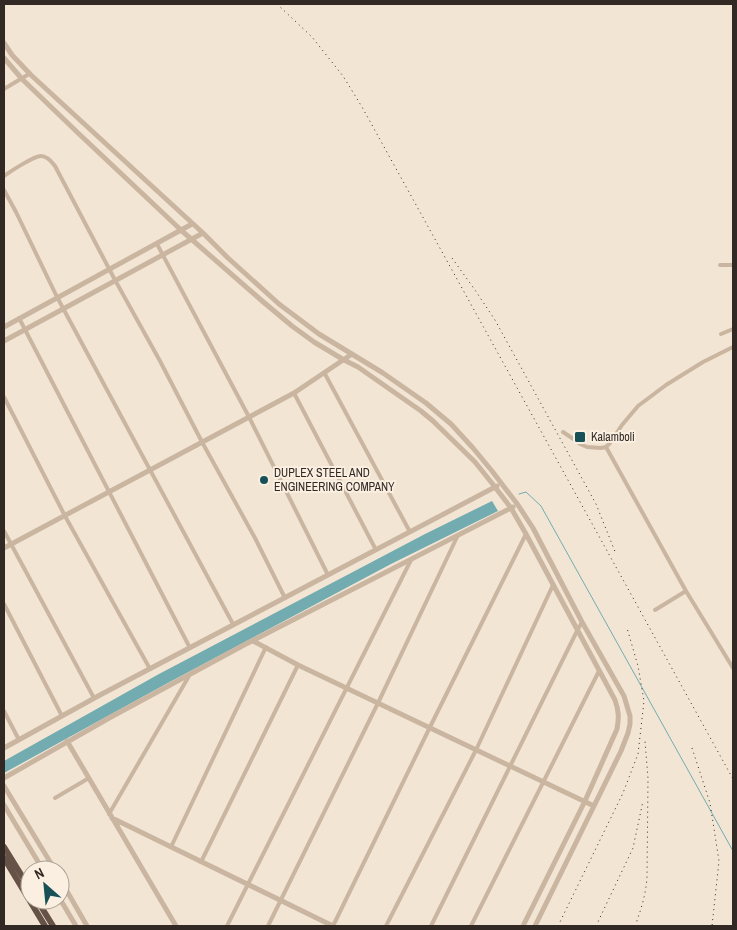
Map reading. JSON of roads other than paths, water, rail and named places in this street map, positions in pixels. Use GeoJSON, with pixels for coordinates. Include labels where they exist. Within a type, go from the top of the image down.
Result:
{"type":"FeatureCollection","features":[{"type":"Feature","properties":{"kind":"highway"},"geometry":{"type":"LineString","coordinates":[[4,848],[20,873]]}},
{"type":"Feature","properties":{"kind":"highway"},"geometry":{"type":"LineString","coordinates":[[4,858],[45,926]]}},
{"type":"Feature","properties":{"kind":"highway"},"geometry":{"type":"LineString","coordinates":[[43,910],[53,926]]}},
{"type":"Feature","properties":{"kind":"street"},"geometry":{"type":"LineString","coordinates":[[4,42],[12,56],[29,74],[278,304],[319,334],[383,373],[426,403],[451,424],[503,484],[533,528],[582,622],[624,696],[630,716],[628,732],[621,751],[535,926]]}},
{"type":"Feature","properties":{"kind":"street"},"geometry":{"type":"LineString","coordinates":[[4,58],[22,79],[77,132],[182,230],[261,300],[314,342],[358,367],[421,411],[475,462],[509,506],[526,534],[615,700],[619,718],[617,729],[585,801],[523,926]]}},
{"type":"Feature","properties":{"kind":"street"},"geometry":{"type":"LineString","coordinates":[[4,89],[29,74]]}},
{"type":"Feature","properties":{"kind":"street"},"geometry":{"type":"LineString","coordinates":[[4,176],[35,158],[42,156],[51,160],[255,538],[285,598]]}},
{"type":"Feature","properties":{"kind":"street"},"geometry":{"type":"LineString","coordinates":[[4,190],[57,297],[233,624]]}},
{"type":"Feature","properties":{"kind":"street"},"geometry":{"type":"LineString","coordinates":[[4,326],[192,224]]}},
{"type":"Feature","properties":{"kind":"street"},"geometry":{"type":"LineString","coordinates":[[4,341],[203,233]]}},
{"type":"Feature","properties":{"kind":"street"},"geometry":{"type":"LineString","coordinates":[[157,244],[249,417],[328,575]]}},
{"type":"Feature","properties":{"kind":"street"},"geometry":{"type":"LineString","coordinates":[[720,265],[733,265]]}},
{"type":"Feature","properties":{"kind":"street"},"geometry":{"type":"LineString","coordinates":[[19,318],[190,648]]}},
{"type":"Feature","properties":{"kind":"street"},"geometry":{"type":"LineString","coordinates":[[721,334],[733,328]]}},
{"type":"Feature","properties":{"kind":"street"},"geometry":{"type":"LineString","coordinates":[[563,432],[587,447],[606,447],[638,406],[666,385],[703,362],[733,347]]}},
{"type":"Feature","properties":{"kind":"street"},"geometry":{"type":"LineString","coordinates":[[4,548],[294,393],[325,374],[352,354]]}},
{"type":"Feature","properties":{"kind":"street"},"geometry":{"type":"LineString","coordinates":[[325,374],[410,532]]}},
{"type":"Feature","properties":{"kind":"street"},"geometry":{"type":"LineString","coordinates":[[294,393],[376,550]]}},
{"type":"Feature","properties":{"kind":"street"},"geometry":{"type":"LineString","coordinates":[[4,397],[65,516],[150,669]]}},
{"type":"Feature","properties":{"kind":"street"},"geometry":{"type":"LineString","coordinates":[[606,447],[686,592],[733,668]]}},
{"type":"Feature","properties":{"kind":"street"},"geometry":{"type":"LineString","coordinates":[[4,748],[233,624],[503,484]]}},
{"type":"Feature","properties":{"kind":"street"},"geometry":{"type":"LineString","coordinates":[[4,778],[253,640],[458,535],[509,506],[518,505]]}},
{"type":"Feature","properties":{"kind":"street"},"geometry":{"type":"LineString","coordinates":[[4,531],[94,698]]}},
{"type":"Feature","properties":{"kind":"street"},"geometry":{"type":"LineString","coordinates":[[111,816],[333,926],[526,534]]}},
{"type":"Feature","properties":{"kind":"street"},"geometry":{"type":"LineString","coordinates":[[268,926],[458,535]]}},
{"type":"Feature","properties":{"kind":"street"},"geometry":{"type":"LineString","coordinates":[[227,926],[411,559]]}},
{"type":"Feature","properties":{"kind":"street"},"geometry":{"type":"LineString","coordinates":[[386,926],[476,750],[553,584]]}},
{"type":"Feature","properties":{"kind":"street"},"geometry":{"type":"LineString","coordinates":[[655,610],[686,592]]}},
{"type":"Feature","properties":{"kind":"street"},"geometry":{"type":"LineString","coordinates":[[4,604],[62,716]]}},
{"type":"Feature","properties":{"kind":"street"},"geometry":{"type":"LineString","coordinates":[[431,926],[509,765],[582,622]]}},
{"type":"Feature","properties":{"kind":"street"},"geometry":{"type":"LineString","coordinates":[[253,640],[298,665],[594,806]]}},
{"type":"Feature","properties":{"kind":"street"},"geometry":{"type":"LineString","coordinates":[[171,847],[266,648]]}},
{"type":"Feature","properties":{"kind":"street"},"geometry":{"type":"LineString","coordinates":[[201,862],[298,665]]}},
{"type":"Feature","properties":{"kind":"street"},"geometry":{"type":"LineString","coordinates":[[471,926],[599,671]]}},
{"type":"Feature","properties":{"kind":"street"},"geometry":{"type":"LineString","coordinates":[[111,816],[188,676]]}},
{"type":"Feature","properties":{"kind":"street"},"geometry":{"type":"LineString","coordinates":[[4,711],[19,740]]}},
{"type":"Feature","properties":{"kind":"street"},"geometry":{"type":"LineString","coordinates":[[67,742],[176,926]]}},
{"type":"Feature","properties":{"kind":"street"},"geometry":{"type":"LineString","coordinates":[[55,798],[89,778]]}},
{"type":"Feature","properties":{"kind":"street"},"geometry":{"type":"LineString","coordinates":[[4,786],[49,860]]}},
{"type":"Feature","properties":{"kind":"street"},"geometry":{"type":"LineString","coordinates":[[4,805],[37,860]]}},
{"type":"Feature","properties":{"kind":"street"},"geometry":{"type":"LineString","coordinates":[[70,896],[87,926]]}},
{"type":"Feature","properties":{"kind":"street"},"geometry":{"type":"LineString","coordinates":[[67,910],[76,926]]}},
{"type":"Feature","properties":{"kind":"water"},"geometry":{"type":"Polygon","coordinates":[[[492,501],[498,511],[391,564],[4,773],[4,761],[159,674],[425,534],[492,501]]]}},
{"type":"Feature","properties":{"kind":"waterway"},"geometry":{"type":"LineString","coordinates":[[519,494],[526,492],[541,506],[733,851]]}},
{"type":"Feature","properties":{"kind":"railway"},"geometry":{"type":"LineString","coordinates":[[277,4],[312,37],[343,76],[362,107],[733,779]]}},
{"type":"Feature","properties":{"kind":"railway"},"geometry":{"type":"LineString","coordinates":[[452,258],[495,320],[596,504],[616,554]]}},
{"type":"Feature","properties":{"kind":"railway"},"geometry":{"type":"LineString","coordinates":[[558,926],[623,793],[638,754],[644,701],[638,666],[627,628]]}},
{"type":"Feature","properties":{"kind":"railway"},"geometry":{"type":"LineString","coordinates":[[635,926],[646,890],[647,877],[648,778],[645,741]]}},
{"type":"Feature","properties":{"kind":"railway"},"geometry":{"type":"LineString","coordinates":[[692,748],[710,803],[719,861],[712,926]]}},
{"type":"Feature","properties":{"kind":"railway"},"geometry":{"type":"LineString","coordinates":[[596,926],[633,848],[643,801]]}},
{"type":"Feature","properties":{"kind":"place","name":"Kalamboli"},"geometry":{"type":"Point","coordinates":[580,437]}},
{"type":"Feature","properties":{"kind":"place","name":"DUPLEX STEEL AND ENGINEERING COMPANY"},"geometry":{"type":"Point","coordinates":[264,480]}}]}
